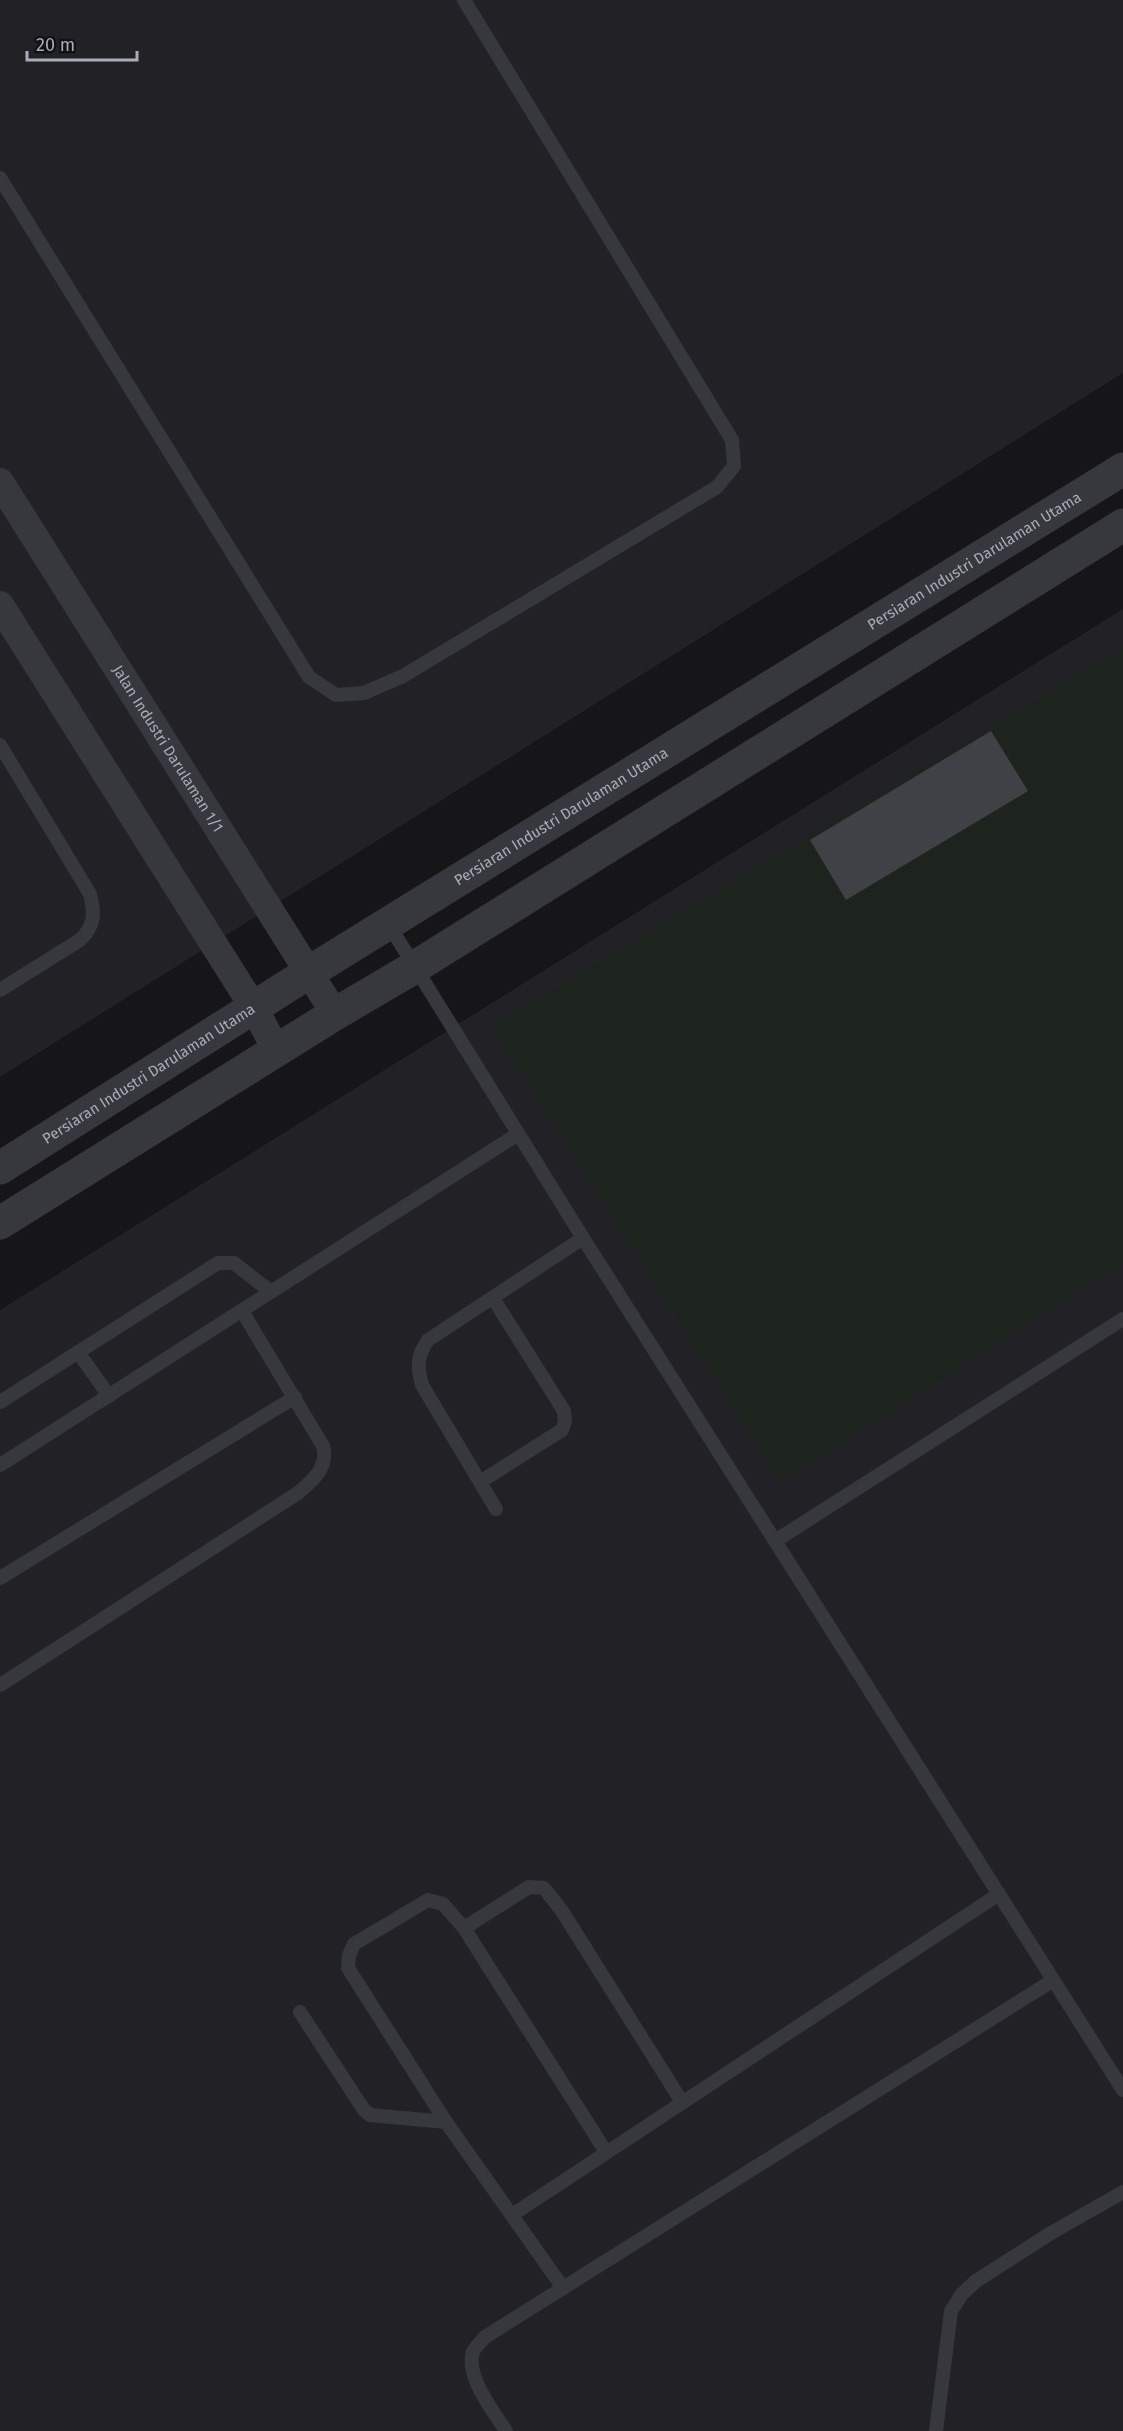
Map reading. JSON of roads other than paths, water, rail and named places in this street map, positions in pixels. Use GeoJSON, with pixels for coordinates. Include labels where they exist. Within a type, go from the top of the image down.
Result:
{"type":"FeatureCollection","features":[{"type":"Feature","properties":{"kind":"street","name":"Persiaran Industri Darulaman Utama"},"geometry":{"type":"LineString","coordinates":[[0,1168],[308,973],[1123,469]]}},
{"type":"Feature","properties":{"kind":"street","name":"Jalan Industri Darulaman 1/1"},"geometry":{"type":"LineString","coordinates":[[0,482],[335,1014]]}},
{"type":"Feature","properties":{"kind":"street"},"geometry":{"type":"LineString","coordinates":[[0,1223],[1123,525]]}},
{"type":"Feature","properties":{"kind":"street"},"geometry":{"type":"LineString","coordinates":[[0,605],[254,1008],[278,1051]]}},
{"type":"Feature","properties":{"kind":"lane"},"geometry":{"type":"LineString","coordinates":[[0,178],[309,677],[336,695],[364,693],[403,676],[717,487],[734,465],[732,440],[464,0]]}},
{"type":"Feature","properties":{"kind":"lane"},"geometry":{"type":"LineString","coordinates":[[0,745],[90,894],[95,912],[90,930],[80,940],[0,990]]}},
{"type":"Feature","properties":{"kind":"lane"},"geometry":{"type":"LineString","coordinates":[[388,925],[583,1238],[1123,2090]]}},
{"type":"Feature","properties":{"kind":"lane"},"geometry":{"type":"LineString","coordinates":[[0,1465],[518,1134]]}},
{"type":"Feature","properties":{"kind":"lane"},"geometry":{"type":"LineString","coordinates":[[496,1509],[422,1385],[417,1368],[420,1352],[428,1340],[583,1238]]}},
{"type":"Feature","properties":{"kind":"lane"},"geometry":{"type":"LineString","coordinates":[[0,1402],[218,1263],[234,1263],[271,1292]]}},
{"type":"Feature","properties":{"kind":"lane"},"geometry":{"type":"LineString","coordinates":[[480,1482],[562,1430],[565,1421],[564,1411],[492,1298]]}},
{"type":"Feature","properties":{"kind":"lane"},"geometry":{"type":"LineString","coordinates":[[0,1685],[298,1492],[312,1481],[322,1468],[326,1455],[316,1432],[242,1311]]}},
{"type":"Feature","properties":{"kind":"lane"},"geometry":{"type":"LineString","coordinates":[[775,1541],[1123,1319]]}},
{"type":"Feature","properties":{"kind":"lane"},"geometry":{"type":"LineString","coordinates":[[78,1352],[109,1396]]}},
{"type":"Feature","properties":{"kind":"lane"},"geometry":{"type":"LineString","coordinates":[[0,1578],[295,1398]]}},
{"type":"Feature","properties":{"kind":"lane"},"geometry":{"type":"LineString","coordinates":[[464,1928],[529,1887],[544,1888],[562,1911],[682,2102]]}},
{"type":"Feature","properties":{"kind":"lane"},"geometry":{"type":"LineString","coordinates":[[512,2215],[999,1894]]}},
{"type":"Feature","properties":{"kind":"lane"},"geometry":{"type":"LineString","coordinates":[[562,2288],[446,2122],[348,1968],[349,1955],[354,1944],[428,1900],[443,1904],[464,1928],[606,2152]]}},
{"type":"Feature","properties":{"kind":"lane"},"geometry":{"type":"LineString","coordinates":[[506,2431],[477,2383],[472,2365],[474,2351],[486,2337],[1052,1981]]}},
{"type":"Feature","properties":{"kind":"lane"},"geometry":{"type":"LineString","coordinates":[[300,2012],[364,2110],[370,2115],[446,2122]]}},
{"type":"Feature","properties":{"kind":"lane"},"geometry":{"type":"LineString","coordinates":[[936,2431],[951,2311],[962,2295],[976,2281],[1051,2233],[1123,2193]]}}]}
